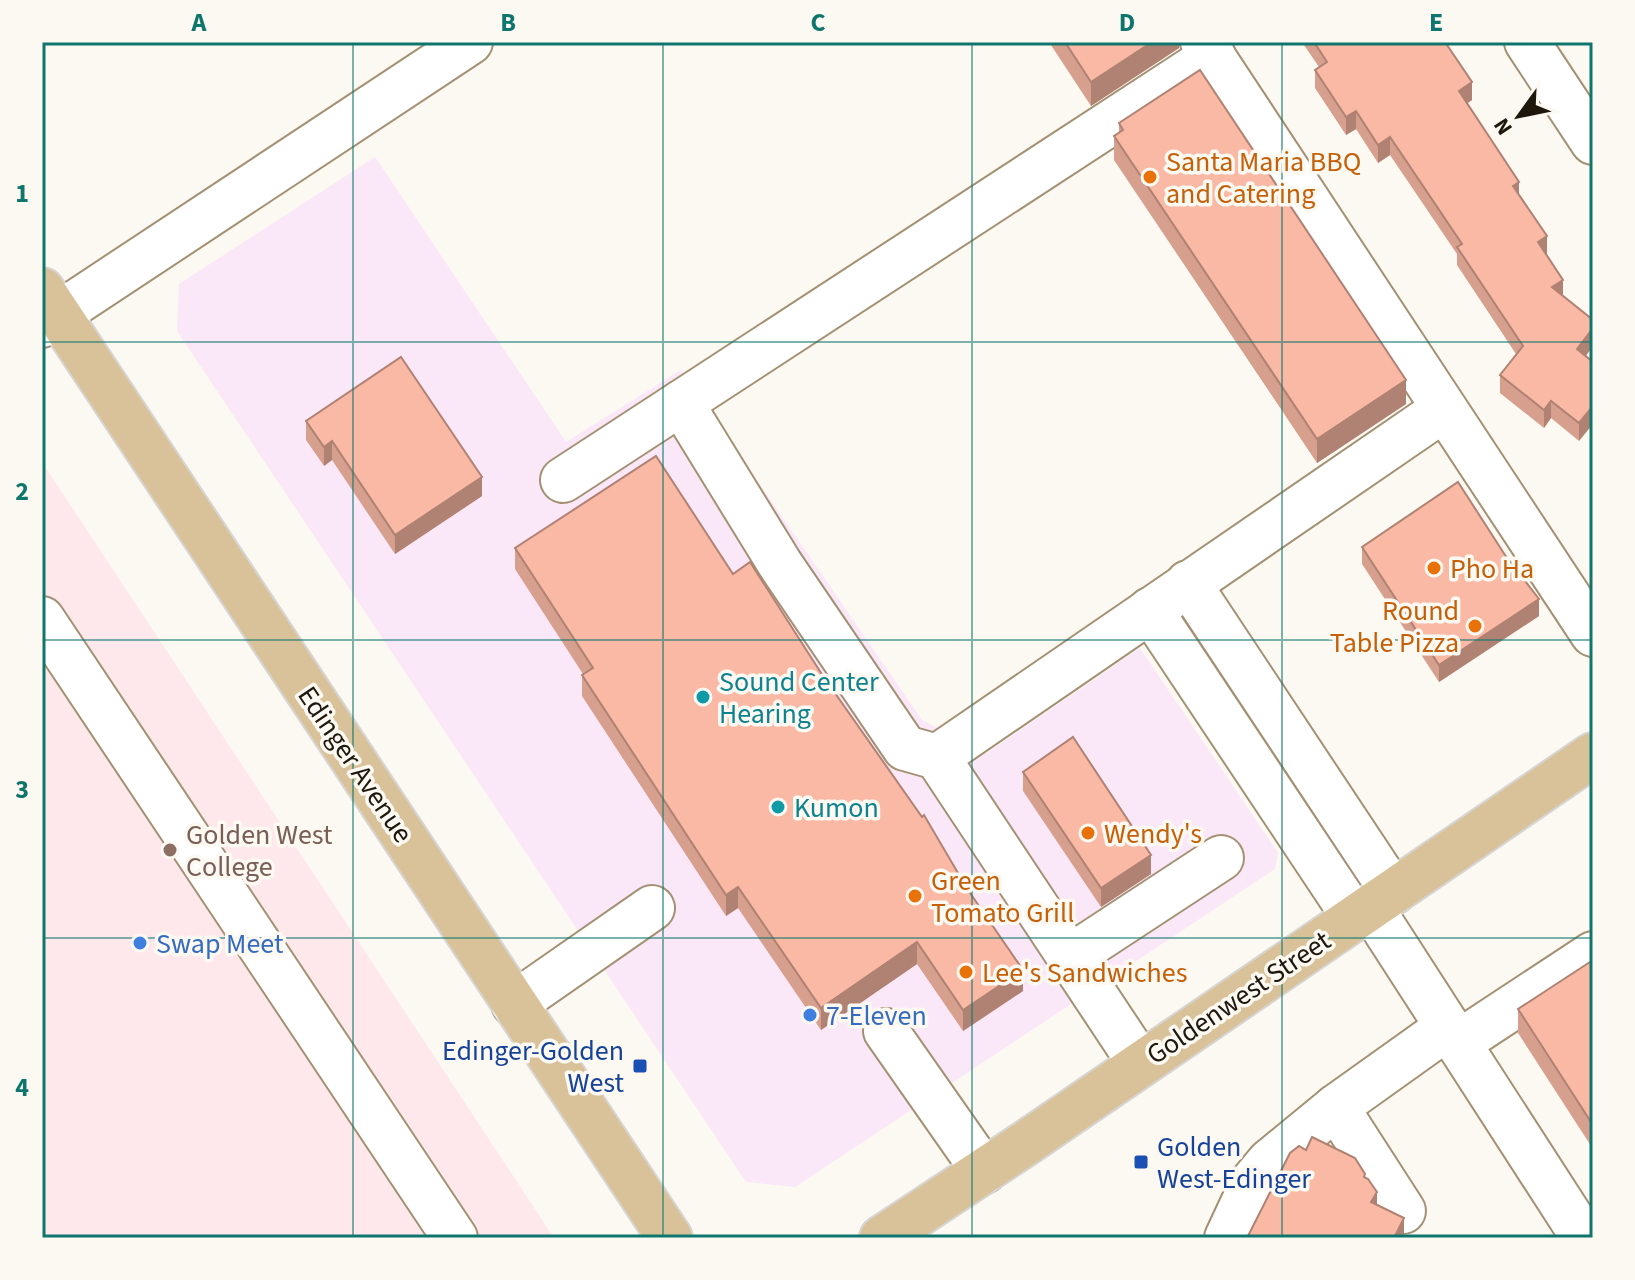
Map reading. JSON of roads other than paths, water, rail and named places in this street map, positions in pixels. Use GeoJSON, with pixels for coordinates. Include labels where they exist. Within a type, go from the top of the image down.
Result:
{"type":"FeatureCollection","features":[{"type":"Feature","properties":{"kind":"main road","name":"Edinger Avenue"},"geometry":{"type":"LineString","coordinates":[[47,310],[670,1238]]}},
{"type":"Feature","properties":{"kind":"main road","name":"Goldenwest Street"},"geometry":{"type":"LineString","coordinates":[[882,1238],[1593,755]]}},
{"type":"Feature","properties":{"kind":"street"},"geometry":{"type":"LineString","coordinates":[[47,310],[470,42]]}},
{"type":"Feature","properties":{"kind":"street"},"geometry":{"type":"LineString","coordinates":[[1527,42],[1593,142]]}},
{"type":"Feature","properties":{"kind":"street"},"geometry":{"type":"LineString","coordinates":[[563,480],[1208,49],[1593,634]]}},
{"type":"Feature","properties":{"kind":"street"},"geometry":{"type":"LineString","coordinates":[[681,403],[780,564],[905,748],[937,757],[1140,1063]]}},
{"type":"Feature","properties":{"kind":"street"},"geometry":{"type":"LineString","coordinates":[[937,757],[1444,409]]}},
{"type":"Feature","properties":{"kind":"street"},"geometry":{"type":"LineString","coordinates":[[1188,583],[1373,906],[1584,1238]]}},
{"type":"Feature","properties":{"kind":"street"},"geometry":{"type":"LineString","coordinates":[[1150,610],[1373,906]]}},
{"type":"Feature","properties":{"kind":"street"},"geometry":{"type":"LineString","coordinates":[[42,619],[455,1238]]}},
{"type":"Feature","properties":{"kind":"street"},"geometry":{"type":"LineString","coordinates":[[1070,957],[1221,858]]}},
{"type":"Feature","properties":{"kind":"street"},"geometry":{"type":"LineString","coordinates":[[514,1004],[652,908]]}},
{"type":"Feature","properties":{"kind":"street"},"geometry":{"type":"LineString","coordinates":[[1227,1238],[1254,1180],[1336,1107],[1593,954]]}},
{"type":"Feature","properties":{"kind":"street"},"geometry":{"type":"LineString","coordinates":[[886,1031],[984,1171]]}},
{"type":"Feature","properties":{"kind":"street"},"geometry":{"type":"LineString","coordinates":[[1336,1107],[1403,1211]]}},
{"type":"Feature","properties":{"kind":"place","name":"Santa Maria BBQ and Catering"},"geometry":{"type":"Point","coordinates":[1150,177]}},
{"type":"Feature","properties":{"kind":"place","name":"Pho Ha"},"geometry":{"type":"Point","coordinates":[1434,568]}},
{"type":"Feature","properties":{"kind":"place","name":"Round Table Pizza"},"geometry":{"type":"Point","coordinates":[1475,626]}},
{"type":"Feature","properties":{"kind":"place","name":"Sound Center Hearing"},"geometry":{"type":"Point","coordinates":[703,697]}},
{"type":"Feature","properties":{"kind":"place","name":"Kumon"},"geometry":{"type":"Point","coordinates":[778,807]}},
{"type":"Feature","properties":{"kind":"place","name":"Wendy's"},"geometry":{"type":"Point","coordinates":[1088,833]}},
{"type":"Feature","properties":{"kind":"place","name":"Golden West College"},"geometry":{"type":"Point","coordinates":[170,850]}},
{"type":"Feature","properties":{"kind":"place","name":"Green Tomato Grill"},"geometry":{"type":"Point","coordinates":[915,896]}},
{"type":"Feature","properties":{"kind":"place","name":"Swap Meet"},"geometry":{"type":"Point","coordinates":[140,943]}},
{"type":"Feature","properties":{"kind":"place","name":"Lee's Sandwiches"},"geometry":{"type":"Point","coordinates":[966,972]}},
{"type":"Feature","properties":{"kind":"place","name":"7-Eleven"},"geometry":{"type":"Point","coordinates":[810,1015]}},
{"type":"Feature","properties":{"kind":"place","name":"Edinger-Golden West"},"geometry":{"type":"Point","coordinates":[640,1066]}},
{"type":"Feature","properties":{"kind":"place","name":"Golden West-Edinger"},"geometry":{"type":"Point","coordinates":[1141,1162]}}]}
